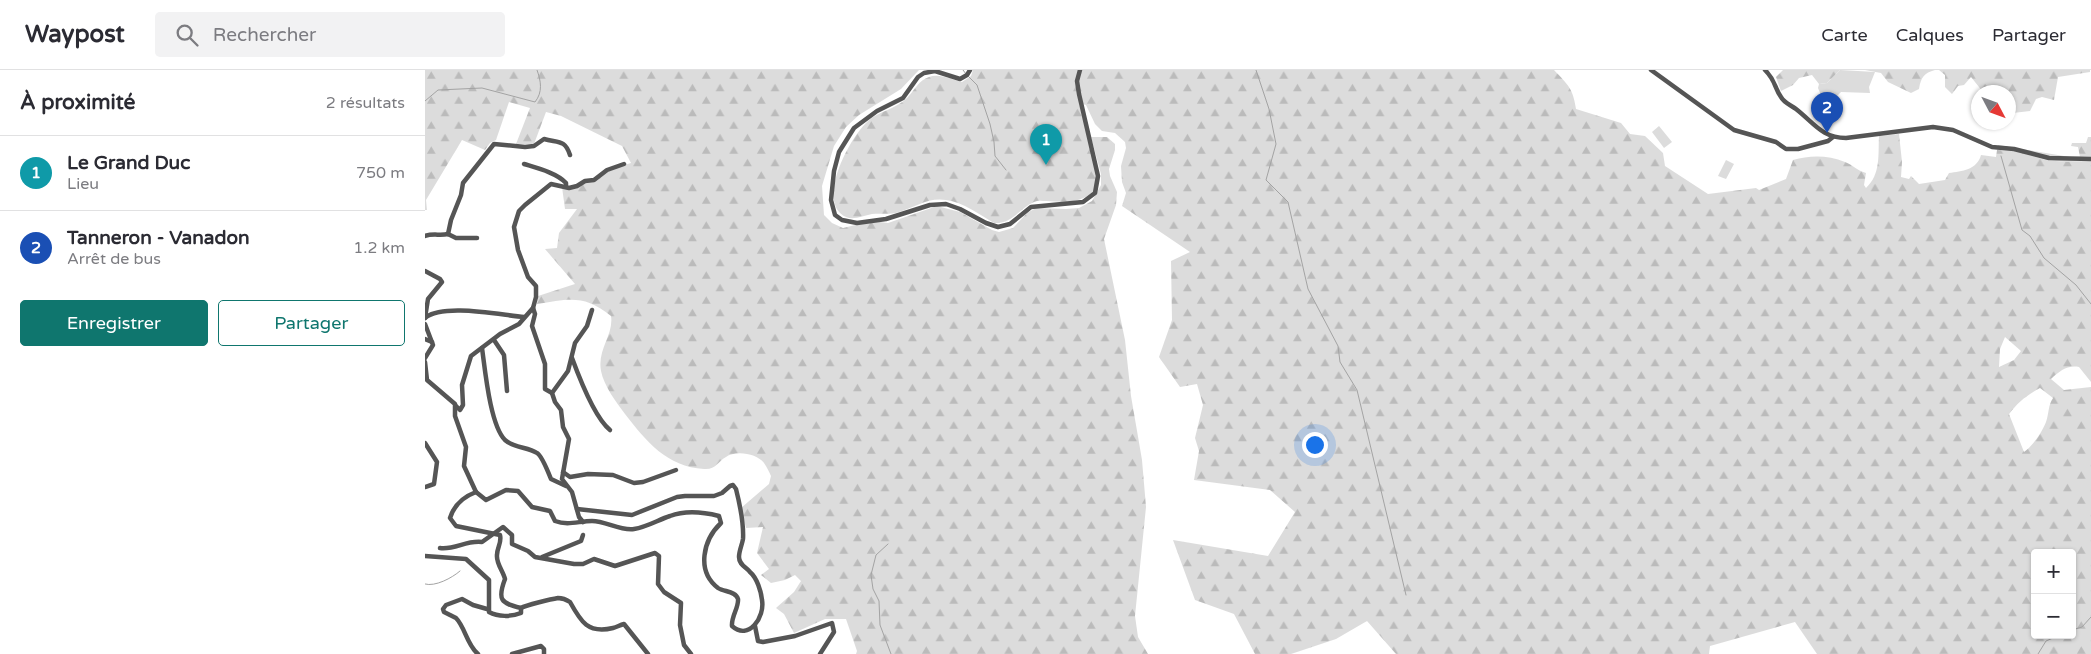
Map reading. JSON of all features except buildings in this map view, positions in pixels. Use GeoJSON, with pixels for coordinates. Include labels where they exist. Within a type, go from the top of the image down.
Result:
{"type":"FeatureCollection","features":[{"type":"Feature","properties":{"kind":"street"},"geometry":{"type":"LineString","coordinates":[[970,70],[967,75],[960,79],[935,71],[924,73],[903,98],[877,111],[854,128],[839,152],[834,171],[831,200],[835,215],[842,220],[857,223],[886,219],[929,205],[946,204],[998,228],[1010,224],[1031,207],[1083,202],[1095,193],[1098,176],[1079,94],[1077,81],[1080,70]]}},
{"type":"Feature","properties":{"kind":"street"},"geometry":{"type":"LineString","coordinates":[[1651,70],[1734,130],[1776,142],[1786,149],[1799,149],[1828,141],[1833,137]]}},
{"type":"Feature","properties":{"kind":"street"},"geometry":{"type":"LineString","coordinates":[[1765,70],[1775,81],[1782,99],[1798,110],[1822,132],[1833,137],[1846,138],[1872,133],[1933,127],[1945,128],[1992,148],[2014,149],[2049,158],[2091,158]]}},
{"type":"Feature","properties":{"kind":"street"},"geometry":{"type":"LineString","coordinates":[[448,234],[463,183],[494,144],[525,148],[534,146],[544,139],[563,142],[567,145],[570,155]]}},
{"type":"Feature","properties":{"kind":"street"},"geometry":{"type":"LineString","coordinates":[[524,164],[564,180],[566,186]]}},
{"type":"Feature","properties":{"kind":"street"},"geometry":{"type":"LineString","coordinates":[[425,362],[426,377],[429,383],[461,410],[463,405],[462,385],[470,359],[482,348],[519,324],[533,308],[536,286],[528,277],[518,250],[514,227],[519,212],[543,188],[551,184],[577,186],[594,180],[607,170],[624,164]]}},
{"type":"Feature","properties":{"kind":"street"},"geometry":{"type":"LineString","coordinates":[[425,236],[448,234],[456,238],[477,238]]}},
{"type":"Feature","properties":{"kind":"street"},"geometry":{"type":"LineString","coordinates":[[425,271],[442,282],[427,300],[425,318]]}},
{"type":"Feature","properties":{"kind":"street"},"geometry":{"type":"LineString","coordinates":[[533,308],[535,314],[532,326],[545,364],[545,388],[552,393],[562,414],[563,427],[569,439],[562,479],[572,492],[579,517],[583,522]]}},
{"type":"Feature","properties":{"kind":"street"},"geometry":{"type":"LineString","coordinates":[[552,393],[568,371],[575,343],[587,326],[592,310]]}},
{"type":"Feature","properties":{"kind":"street"},"geometry":{"type":"LineString","coordinates":[[425,318],[434,312],[445,311],[473,311],[524,317]]}},
{"type":"Feature","properties":{"kind":"street"},"geometry":{"type":"LineString","coordinates":[[425,324],[432,342],[432,348],[425,358]]}},
{"type":"Feature","properties":{"kind":"street"},"geometry":{"type":"LineString","coordinates":[[425,338],[432,342]]}},
{"type":"Feature","properties":{"kind":"street"},"geometry":{"type":"LineString","coordinates":[[494,340],[504,355],[507,391]]}},
{"type":"Feature","properties":{"kind":"street"},"geometry":{"type":"LineString","coordinates":[[482,348],[485,382],[502,436],[511,444],[538,453],[553,481],[568,486]]}},
{"type":"Feature","properties":{"kind":"street"},"geometry":{"type":"LineString","coordinates":[[572,357],[578,374],[603,423],[610,430]]}},
{"type":"Feature","properties":{"kind":"street"},"geometry":{"type":"LineString","coordinates":[[455,404],[455,416],[466,447],[465,466],[476,492],[486,500],[506,490],[518,491],[532,507],[550,511],[555,521],[563,525],[595,521],[629,529],[685,513],[701,512],[719,516],[721,523],[712,531],[705,548],[703,558],[705,567],[717,587],[735,594],[737,598],[738,602],[732,626],[746,632],[755,626]]}},
{"type":"Feature","properties":{"kind":"street"},"geometry":{"type":"LineString","coordinates":[[425,443],[438,465],[435,484],[425,488]]}},
{"type":"Feature","properties":{"kind":"street"},"geometry":{"type":"LineString","coordinates":[[563,472],[570,477],[588,474],[613,475],[634,483],[643,482],[676,470]]}},
{"type":"Feature","properties":{"kind":"street"},"geometry":{"type":"LineString","coordinates":[[577,509],[591,509],[602,513],[632,515],[685,496],[714,496],[733,485],[736,489],[742,521],[743,540],[739,557],[740,562],[751,572],[757,582],[763,602],[755,626],[758,641],[763,642],[795,636],[831,623],[834,632],[820,654]]}},
{"type":"Feature","properties":{"kind":"street"},"geometry":{"type":"LineString","coordinates":[[476,492],[456,505],[450,518],[451,522],[456,526],[500,535],[502,540],[497,553],[497,561],[505,579],[500,592],[501,598],[507,604],[521,608],[529,604],[542,603],[559,598],[565,599],[570,602],[588,627],[596,629],[624,624],[648,654]]}},
{"type":"Feature","properties":{"kind":"street"},"geometry":{"type":"LineString","coordinates":[[440,548],[454,548],[473,541],[482,542],[503,527],[512,535],[512,544],[528,551],[535,557],[574,564],[599,560],[615,566],[655,553],[659,556],[658,584],[664,592],[681,603],[680,625],[684,645],[691,654]]}},
{"type":"Feature","properties":{"kind":"street"},"geometry":{"type":"LineString","coordinates":[[541,558],[581,541],[583,535]]}},
{"type":"Feature","properties":{"kind":"street"},"geometry":{"type":"LineString","coordinates":[[425,556],[466,559],[485,575],[489,584],[487,609]]}},
{"type":"Feature","properties":{"kind":"street"},"geometry":{"type":"LineString","coordinates":[[478,654],[473,649],[455,617],[444,612],[443,609],[446,605],[462,599],[487,609],[494,615],[513,616],[521,613],[521,608]]}},
{"type":"Feature","properties":{"kind":"street"},"geometry":{"type":"LineString","coordinates":[[513,654],[542,647],[543,654]]}},
{"type":"Feature","properties":{"kind":"green space"},"geometry":{"type":"Polygon","coordinates":[[[425,70],[919,70],[901,89],[859,115],[846,127],[834,146],[822,186],[824,215],[832,223],[843,228],[872,221],[888,223],[937,206],[960,212],[999,232],[1013,228],[1027,213],[1036,208],[1079,208],[1092,201],[1101,185],[1101,174],[1091,137],[1107,137],[1115,144],[1109,169],[1117,192],[1116,205],[1104,239],[1125,340],[1131,396],[1142,460],[1146,507],[1135,616],[1138,637],[1148,654],[856,654],[857,651],[846,619],[825,619],[794,633],[784,614],[776,608],[794,592],[801,581],[795,575],[785,580],[771,583],[761,575],[769,569],[757,553],[763,527],[746,528],[741,508],[769,484],[771,476],[764,463],[756,457],[740,453],[726,457],[714,467],[704,469],[691,467],[668,458],[641,434],[611,394],[605,382],[600,363],[610,330],[611,316],[593,304],[584,301],[567,300],[537,304],[538,296],[575,284],[545,249],[557,248],[559,233],[577,209],[565,209],[562,187],[578,187],[608,170],[631,163],[622,146],[561,116],[546,112],[534,144],[516,144],[530,108],[509,102],[496,140],[490,143],[485,150],[462,140],[426,200],[427,210],[425,210],[425,70]]]}},
{"type":"Feature","properties":{"kind":"green space"},"geometry":{"type":"Polygon","coordinates":[[[973,70],[1554,70],[1569,87],[1576,109],[1621,123],[1630,134],[1645,136],[1663,153],[1665,166],[1708,194],[1756,188],[1759,190],[1786,179],[1793,160],[1806,157],[1826,157],[1848,163],[1866,173],[1864,185],[1866,188],[1871,183],[1876,170],[1879,136],[1899,134],[1902,162],[1901,177],[1909,179],[1911,176],[1919,184],[1945,180],[1949,173],[1973,167],[1981,155],[1996,157],[1997,150],[2016,151],[2046,160],[2066,162],[2091,161],[2091,382],[2079,367],[2064,369],[2051,379],[2064,390],[2091,387],[2091,654],[1817,654],[1795,622],[1710,646],[1709,654],[1396,654],[1367,621],[1336,639],[1291,654],[1255,654],[1234,614],[1195,600],[1173,540],[1268,556],[1295,512],[1270,490],[1194,480],[1199,451],[1195,438],[1203,405],[1197,384],[1180,387],[1159,357],[1172,320],[1171,261],[1190,252],[1122,206],[1126,193],[1122,182],[1121,166],[1126,148],[1125,142],[1115,133],[1102,131],[1095,124],[1086,105],[1079,103],[1097,173],[1094,191],[1077,200],[1059,202],[1035,201],[1011,218],[1000,223],[994,223],[965,206],[940,199],[928,201],[896,213],[872,214],[852,218],[848,218],[840,213],[835,204],[834,192],[840,165],[846,151],[861,128],[868,121],[903,102],[925,78],[937,76],[962,82],[971,76],[973,70]],[[2005,337],[2000,349],[1999,367],[2014,360],[2021,351],[2005,337]],[[2040,388],[2019,402],[2009,414],[2024,452],[2034,443],[2042,430],[2053,398],[2040,388]]]}},
{"type":"Feature","properties":{"kind":"green space"},"geometry":{"type":"Polygon","coordinates":[[[1783,70],[1840,70],[1827,83],[1819,84],[1812,75],[1799,78],[1793,85],[1781,91],[1776,77],[1783,70]]]}},
{"type":"Feature","properties":{"kind":"green space"},"geometry":{"type":"Polygon","coordinates":[[[1840,70],[1875,72],[1869,87],[1870,93],[1841,92],[1826,107],[1818,88],[1819,84],[1827,83],[1840,70]]]}},
{"type":"Feature","properties":{"kind":"green space"},"geometry":{"type":"Polygon","coordinates":[[[1865,70],[1935,70],[1926,74],[1921,81],[1919,89],[1911,93],[1888,82],[1881,73],[1865,70]]]}},
{"type":"Feature","properties":{"kind":"green space"},"geometry":{"type":"Polygon","coordinates":[[[1939,70],[2090,70],[2090,72],[2058,77],[2054,100],[2042,97],[2036,99],[2030,111],[2016,113],[2016,85],[1977,85],[1971,77],[1964,85],[1958,86],[1952,94],[1945,87],[1945,75],[1939,70]]]}},
{"type":"Feature","properties":{"kind":"green space"},"geometry":{"type":"Polygon","coordinates":[[[1659,126],[1672,142],[1664,148],[1652,132],[1659,126]]]}},
{"type":"Feature","properties":{"kind":"green space"},"geometry":{"type":"Polygon","coordinates":[[[2088,137],[2091,137],[2091,156],[2080,157],[2078,147],[2071,146],[2072,143],[2086,143],[2088,137]]]}},
{"type":"Feature","properties":{"kind":"green space"},"geometry":{"type":"Polygon","coordinates":[[[1998,145],[2070,157],[2091,156],[2091,161],[2066,162],[2046,160],[2016,151],[1997,150],[1998,145]]]}},
{"type":"Feature","properties":{"kind":"green space"},"geometry":{"type":"Polygon","coordinates":[[[1726,160],[1734,164],[1726,179],[1718,176],[1726,160]]]}},
{"type":"Feature","properties":{"kind":"waterway"},"geometry":{"type":"LineString","coordinates":[[425,101],[438,90],[482,88],[535,102],[541,86],[537,70]]}},
{"type":"Feature","properties":{"kind":"waterway"},"geometry":{"type":"LineString","coordinates":[[963,70],[966,74]]}},
{"type":"Feature","properties":{"kind":"waterway"},"geometry":{"type":"LineString","coordinates":[[1256,70],[1269,109],[1276,144],[1266,180],[1288,202],[1308,289],[1338,346],[1340,362],[1357,390],[1406,595]]}},
{"type":"Feature","properties":{"kind":"waterway"},"geometry":{"type":"LineString","coordinates":[[969,77],[977,85],[990,124],[995,156],[1006,170]]}},
{"type":"Feature","properties":{"kind":"waterway"},"geometry":{"type":"LineString","coordinates":[[2001,156],[2022,230],[2030,236],[2044,258],[2076,285],[2091,304]]}},
{"type":"Feature","properties":{"kind":"waterway"},"geometry":{"type":"LineString","coordinates":[[888,544],[876,555],[871,575],[873,589],[879,601],[880,625],[891,654]]}},
{"type":"Feature","properties":{"kind":"waterway"},"geometry":{"type":"LineString","coordinates":[[425,584],[429,585],[443,581],[460,571]]}},
{"type":"Feature","properties":{"kind":"waterway"},"geometry":{"type":"LineString","coordinates":[[2076,629],[2082,627],[2091,617]]}},
{"type":"Feature","properties":{"kind":"waterway"},"geometry":{"type":"LineString","coordinates":[[2038,654],[2046,641],[2051,639]]}},
{"type":"Feature","properties":{"kind":"place","name":"Tanneron - Vanadon"},"geometry":{"type":"Point","coordinates":[1827,133]}},
{"type":"Feature","properties":{"kind":"place","name":"Le Grand Duc"},"geometry":{"type":"Point","coordinates":[1046,165]}}]}
